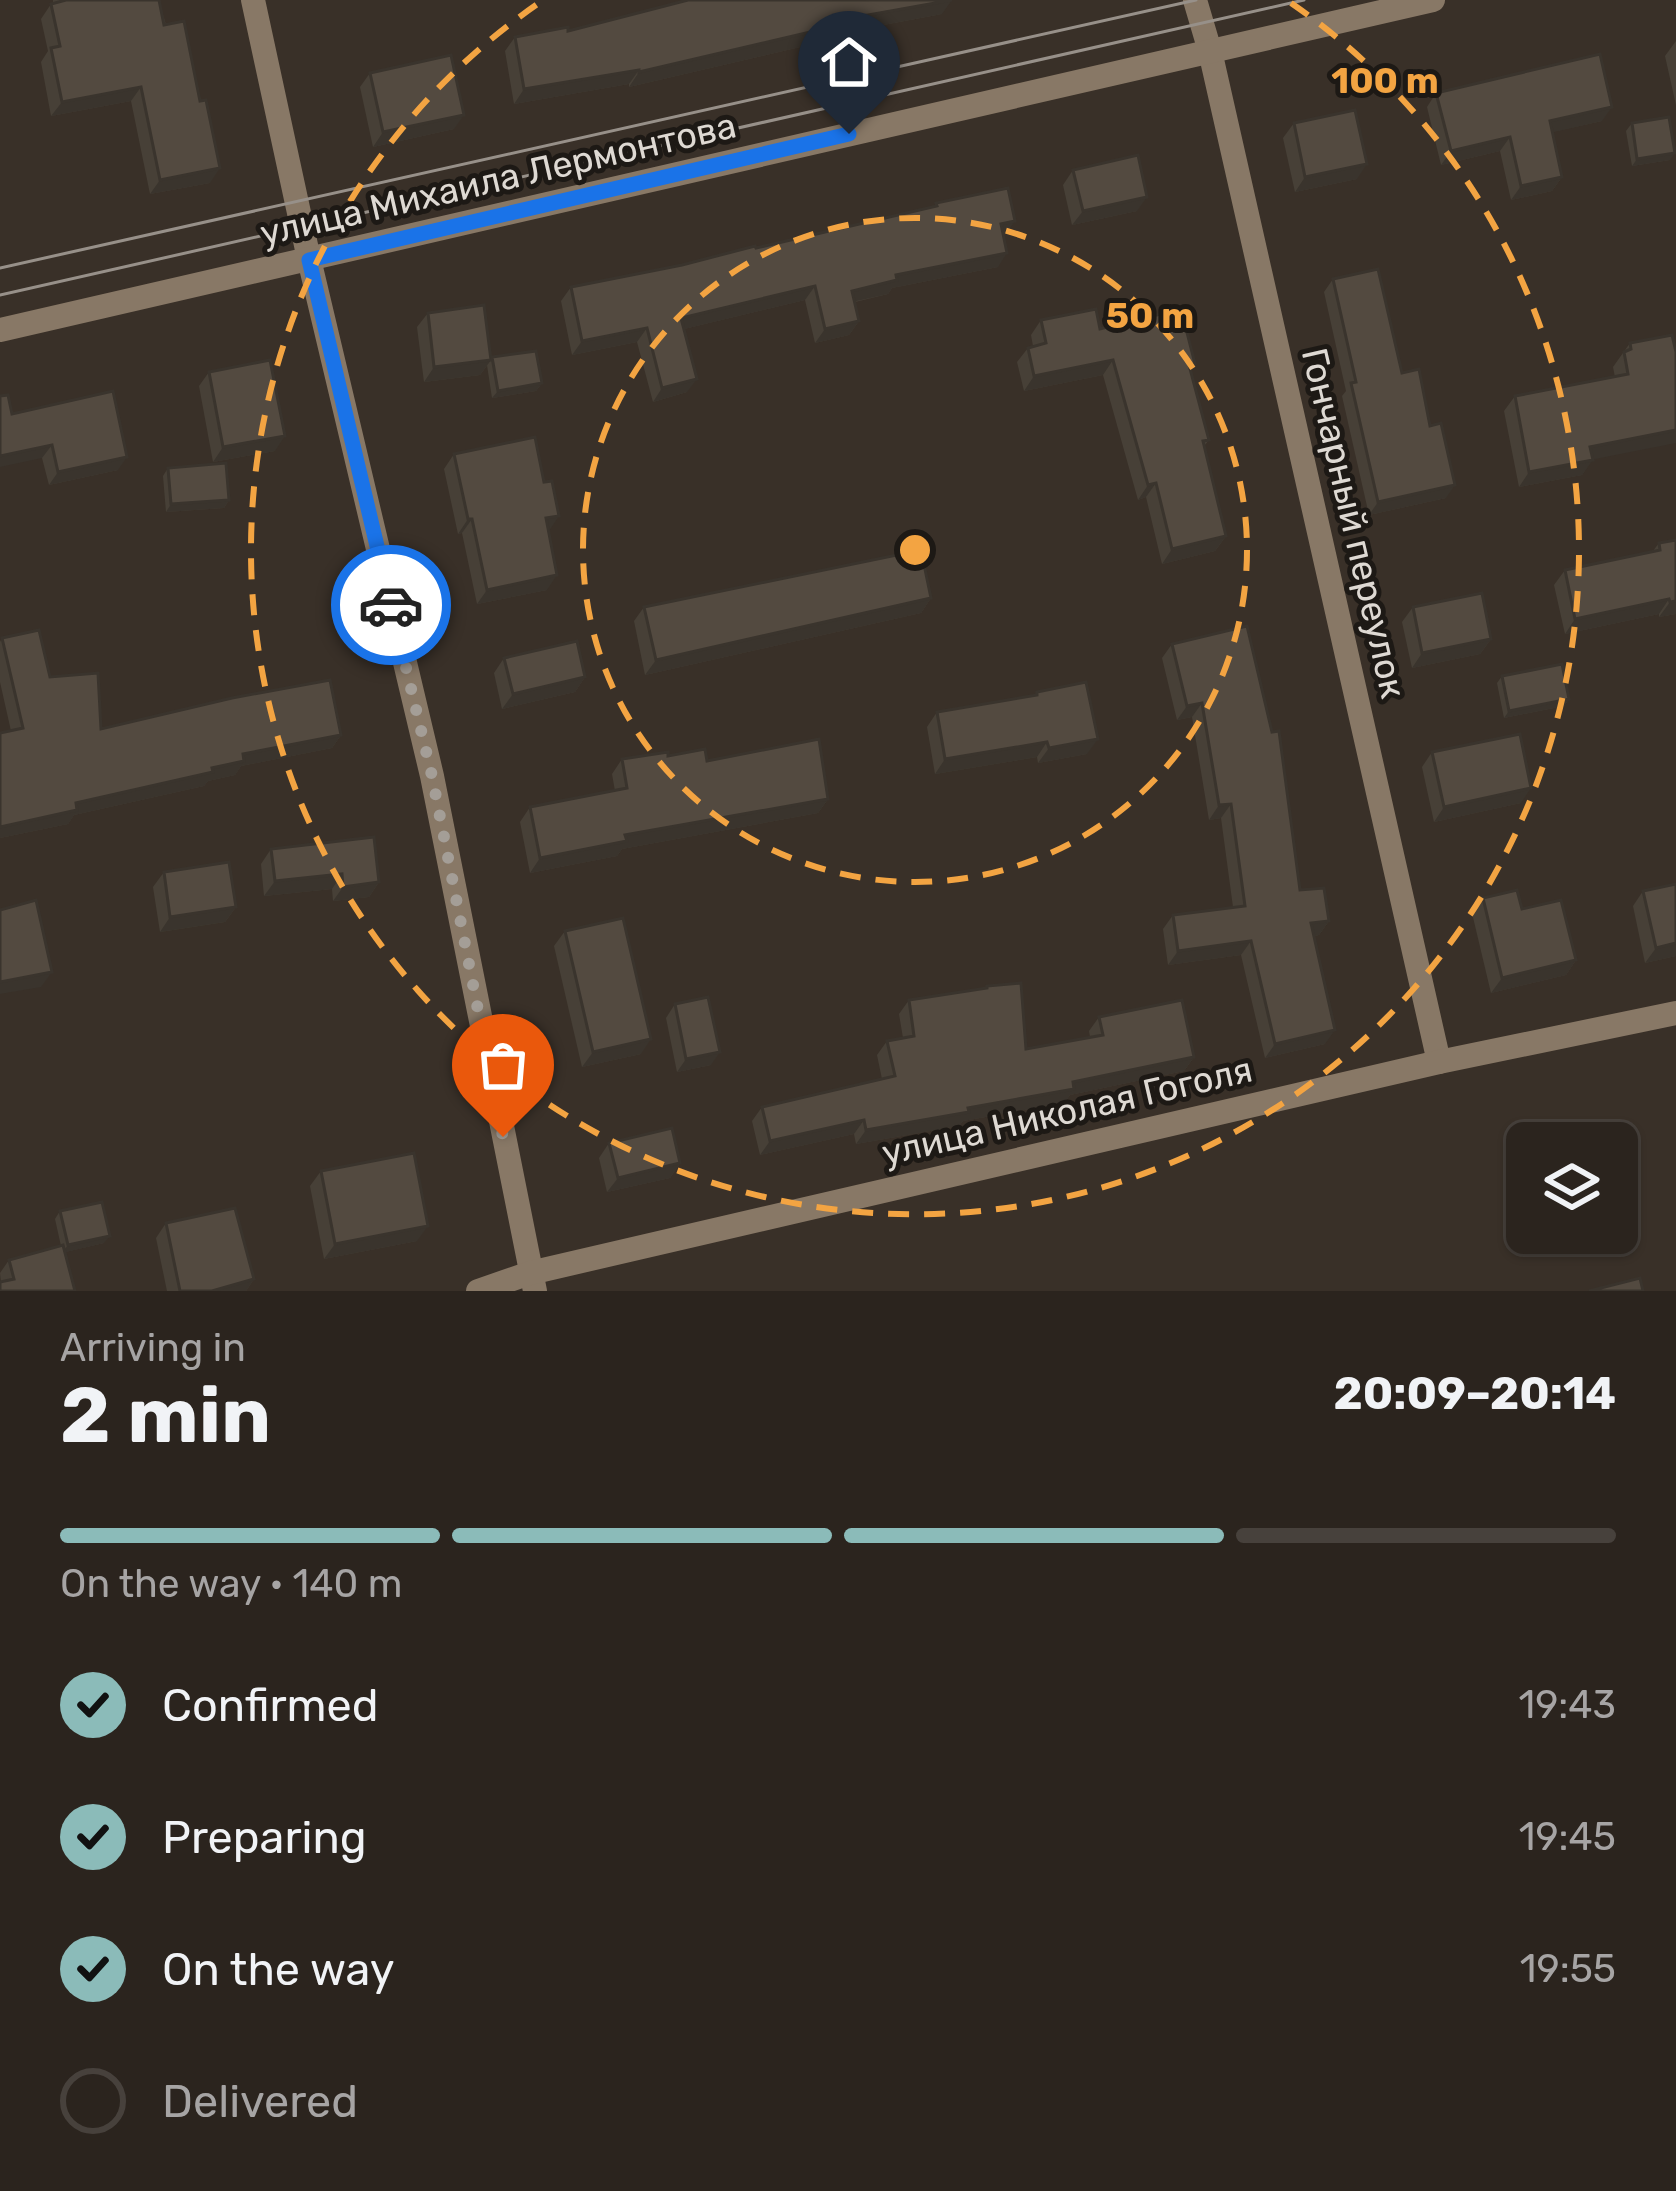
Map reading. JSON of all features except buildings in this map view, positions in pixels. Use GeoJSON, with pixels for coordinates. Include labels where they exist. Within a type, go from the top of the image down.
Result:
{"type":"FeatureCollection","features":[{"type":"Feature","properties":{"kind":"street"},"geometry":{"type":"LineString","coordinates":[[253,0],[309,260],[432,776],[532,1282]]}},
{"type":"Feature","properties":{"kind":"street","name":"Гончарный переулок"},"geometry":{"type":"LineString","coordinates":[[1195,0],[1439,1062]]}},
{"type":"Feature","properties":{"kind":"street","name":"улица Михаила Лермонтова"},"geometry":{"type":"LineString","coordinates":[[0,330],[1433,0]]}},
{"type":"Feature","properties":{"kind":"street","name":"улица Николая Гоголя"},"geometry":{"type":"LineString","coordinates":[[478,1291],[532,1282],[1439,1062],[1676,1013]]}},
{"type":"Feature","properties":{"kind":"tram line"},"geometry":{"type":"LineString","coordinates":[[0,268],[1196,0]]}},
{"type":"Feature","properties":{"kind":"tram line"},"geometry":{"type":"LineString","coordinates":[[0,295],[1304,0]]}},
{"type":"Feature","properties":{"kind":"way so far"},"geometry":{"type":"LineString","coordinates":[[391,605],[432,776],[503,1137]]}},
{"type":"Feature","properties":{"kind":"route"},"geometry":{"type":"LineString","coordinates":[[391,605],[309,260],[849,134]]}}]}
